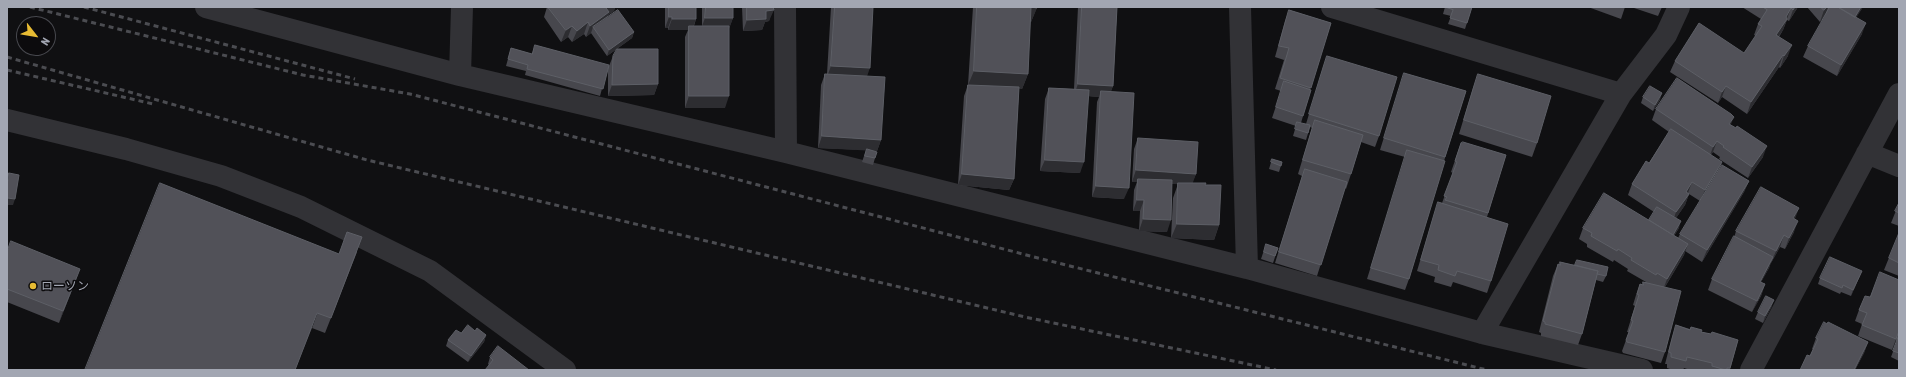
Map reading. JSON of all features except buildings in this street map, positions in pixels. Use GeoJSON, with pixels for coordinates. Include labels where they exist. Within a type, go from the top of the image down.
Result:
{"type":"FeatureCollection","features":[{"type":"Feature","properties":{"kind":"street"},"geometry":{"type":"LineString","coordinates":[[206,7],[460,75],[786,152],[1247,268],[1482,333],[1642,370]]}},
{"type":"Feature","properties":{"kind":"street"},"geometry":{"type":"LineString","coordinates":[[460,75],[462,7]]}},
{"type":"Feature","properties":{"kind":"street"},"geometry":{"type":"LineString","coordinates":[[785,7],[786,152]]}},
{"type":"Feature","properties":{"kind":"street"},"geometry":{"type":"LineString","coordinates":[[1240,7],[1247,268]]}},
{"type":"Feature","properties":{"kind":"street"},"geometry":{"type":"LineString","coordinates":[[1332,7],[1620,94]]}},
{"type":"Feature","properties":{"kind":"street"},"geometry":{"type":"LineString","coordinates":[[1482,333],[1620,94],[1666,35],[1679,7]]}},
{"type":"Feature","properties":{"kind":"street"},"geometry":{"type":"LineString","coordinates":[[1751,370],[1899,94]]}},
{"type":"Feature","properties":{"kind":"street"},"geometry":{"type":"LineString","coordinates":[[7,120],[126,149],[214,174],[301,207],[430,271],[565,370]]}},
{"type":"Feature","properties":{"kind":"street"},"geometry":{"type":"LineString","coordinates":[[1867,153],[1899,166]]}},
{"type":"Feature","properties":{"kind":"railway"},"geometry":{"type":"LineString","coordinates":[[30,7],[303,75],[410,94],[1038,258],[1487,370]]}},
{"type":"Feature","properties":{"kind":"railway"},"geometry":{"type":"LineString","coordinates":[[84,7],[355,79]]}},
{"type":"Feature","properties":{"kind":"railway"},"geometry":{"type":"LineString","coordinates":[[7,57],[367,160],[1025,317],[1276,370]]}},
{"type":"Feature","properties":{"kind":"railway"},"geometry":{"type":"LineString","coordinates":[[7,70],[153,104]]}},
{"type":"Feature","properties":{"kind":"place","name":"ローソン"},"geometry":{"type":"Point","coordinates":[33,286]}}]}
